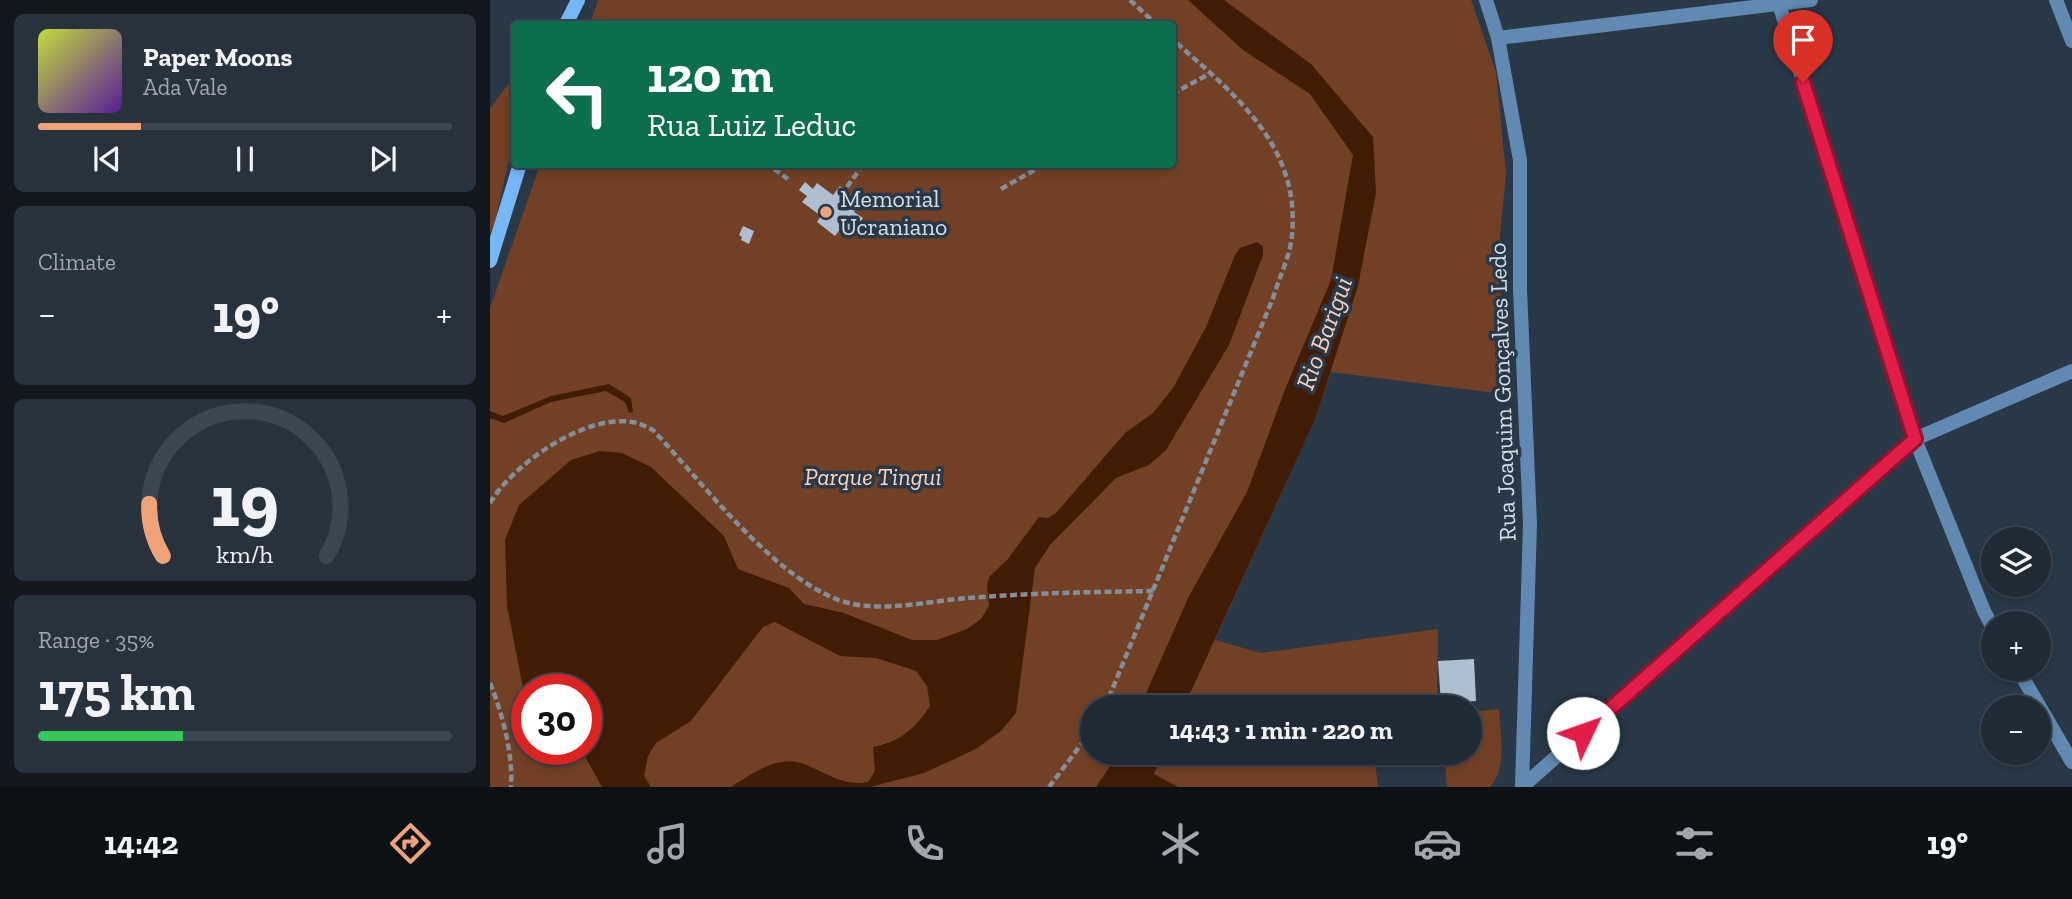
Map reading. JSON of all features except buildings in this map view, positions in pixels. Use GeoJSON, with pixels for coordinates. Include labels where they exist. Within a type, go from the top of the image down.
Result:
{"type":"FeatureCollection","features":[{"type":"Feature","properties":{"kind":"street"},"geometry":{"type":"LineString","coordinates":[[568,21],[578,0]]}},
{"type":"Feature","properties":{"kind":"street","name":"Rua Joaquim Gonçalves Ledo"},"geometry":{"type":"LineString","coordinates":[[1486,0],[1498,38],[1520,160],[1520,289],[1530,524],[1522,787]]}},
{"type":"Feature","properties":{"kind":"street"},"geometry":{"type":"LineString","coordinates":[[1498,38],[1811,0]]}},
{"type":"Feature","properties":{"kind":"street"},"geometry":{"type":"LineString","coordinates":[[2056,0],[2072,41]]}},
{"type":"Feature","properties":{"kind":"street"},"geometry":{"type":"LineString","coordinates":[[1779,4],[1915,439],[1983,611]]}},
{"type":"Feature","properties":{"kind":"street"},"geometry":{"type":"LineString","coordinates":[[490,261],[519,168]]}},
{"type":"Feature","properties":{"kind":"street"},"geometry":{"type":"LineString","coordinates":[[1522,787],[1915,439],[2072,371]]}},
{"type":"Feature","properties":{"kind":"street"},"geometry":{"type":"LineString","coordinates":[[2025,681],[2067,746],[2072,762]]}},
{"type":"Feature","properties":{"kind":"path"},"geometry":{"type":"LineString","coordinates":[[1130,0],[1153,21]]}},
{"type":"Feature","properties":{"kind":"path"},"geometry":{"type":"LineString","coordinates":[[1110,695],[1273,298],[1292,238],[1292,201],[1281,161],[1257,118],[1176,42]]}},
{"type":"Feature","properties":{"kind":"path"},"geometry":{"type":"LineString","coordinates":[[1176,92],[1211,73]]}},
{"type":"Feature","properties":{"kind":"path"},"geometry":{"type":"LineString","coordinates":[[847,187],[861,168]]}},
{"type":"Feature","properties":{"kind":"path"},"geometry":{"type":"LineString","coordinates":[[1001,188],[1038,168]]}},
{"type":"Feature","properties":{"kind":"path"},"geometry":{"type":"LineString","coordinates":[[774,169],[788,179]]}},
{"type":"Feature","properties":{"kind":"path"},"geometry":{"type":"LineString","coordinates":[[490,501],[509,478],[545,449],[590,427],[630,421],[653,430],[762,546],[820,591],[838,600],[884,606],[1050,593],[1154,591]]}},
{"type":"Feature","properties":{"kind":"path"},"geometry":{"type":"LineString","coordinates":[[490,683],[497,700],[512,769],[511,787]]}},
{"type":"Feature","properties":{"kind":"path"},"geometry":{"type":"LineString","coordinates":[[1049,787],[1080,746]]}},
{"type":"Feature","properties":{"kind":"green space","name":"Parque Tingui"},"geometry":{"type":"Polygon","coordinates":[[[598,0],[1471,0],[1496,72],[1506,174],[1500,235],[1503,394],[1331,372],[1316,417],[1215,640],[1261,653],[1438,629],[1437,695],[1080,695],[1080,765],[1375,765],[1378,787],[490,787],[490,308],[539,168],[1176,168],[1176,21],[591,21],[598,0]]]}},
{"type":"Feature","properties":{"kind":"green space"},"geometry":{"type":"Polygon","coordinates":[[[511,80],[511,150],[490,234],[490,109],[511,80]]]}},
{"type":"Feature","properties":{"kind":"green space"},"geometry":{"type":"Polygon","coordinates":[[[1499,709],[1502,750],[1496,779],[1490,787],[1447,787],[1445,765],[1482,765],[1482,711],[1499,709]]]}},
{"type":"Feature","properties":{"kind":"water","name":"Rio Barigui"},"geometry":{"type":"Polygon","coordinates":[[[1188,0],[1224,0],[1311,64],[1373,137],[1376,193],[1358,286],[1316,417],[1189,695],[1145,695],[1189,596],[1247,492],[1286,387],[1331,280],[1353,155],[1310,94],[1243,50],[1188,0]]]}},
{"type":"Feature","properties":{"kind":"water"},"geometry":{"type":"Polygon","coordinates":[[[1257,242],[1263,246],[1263,255],[1229,345],[1166,450],[1149,465],[1116,478],[1050,545],[1035,568],[1016,713],[1002,730],[976,749],[924,773],[870,787],[731,787],[773,764],[792,761],[841,780],[868,782],[875,771],[873,747],[891,742],[906,733],[930,706],[927,686],[916,671],[876,658],[840,656],[775,622],[763,627],[691,721],[656,743],[648,756],[644,776],[651,787],[602,787],[590,765],[602,765],[602,674],[520,674],[507,606],[505,540],[519,505],[571,460],[600,451],[622,453],[651,467],[724,536],[738,569],[789,588],[804,604],[844,613],[912,640],[937,640],[967,629],[981,619],[989,606],[989,577],[1007,560],[1039,517],[1048,518],[1056,513],[1125,433],[1153,413],[1173,388],[1206,327],[1240,248],[1257,242]]]}},
{"type":"Feature","properties":{"kind":"water"},"geometry":{"type":"Polygon","coordinates":[[[609,384],[631,398],[633,412],[629,413],[625,402],[606,391],[551,402],[504,423],[490,418],[490,411],[503,416],[551,396],[609,384]]]}},
{"type":"Feature","properties":{"kind":"water"},"geometry":{"type":"Polygon","coordinates":[[[1111,765],[1158,765],[1154,774],[1178,787],[1096,787],[1111,765]]]}},
{"type":"Feature","properties":{"kind":"place","name":"Memorial Ucraniano"},"geometry":{"type":"Point","coordinates":[826,212]}},
{"type":"Feature","properties":{"kind":"route"},"geometry":{"type":"LineString","coordinates":[[1583,733],[1915,439],[1803,82]]}}]}
